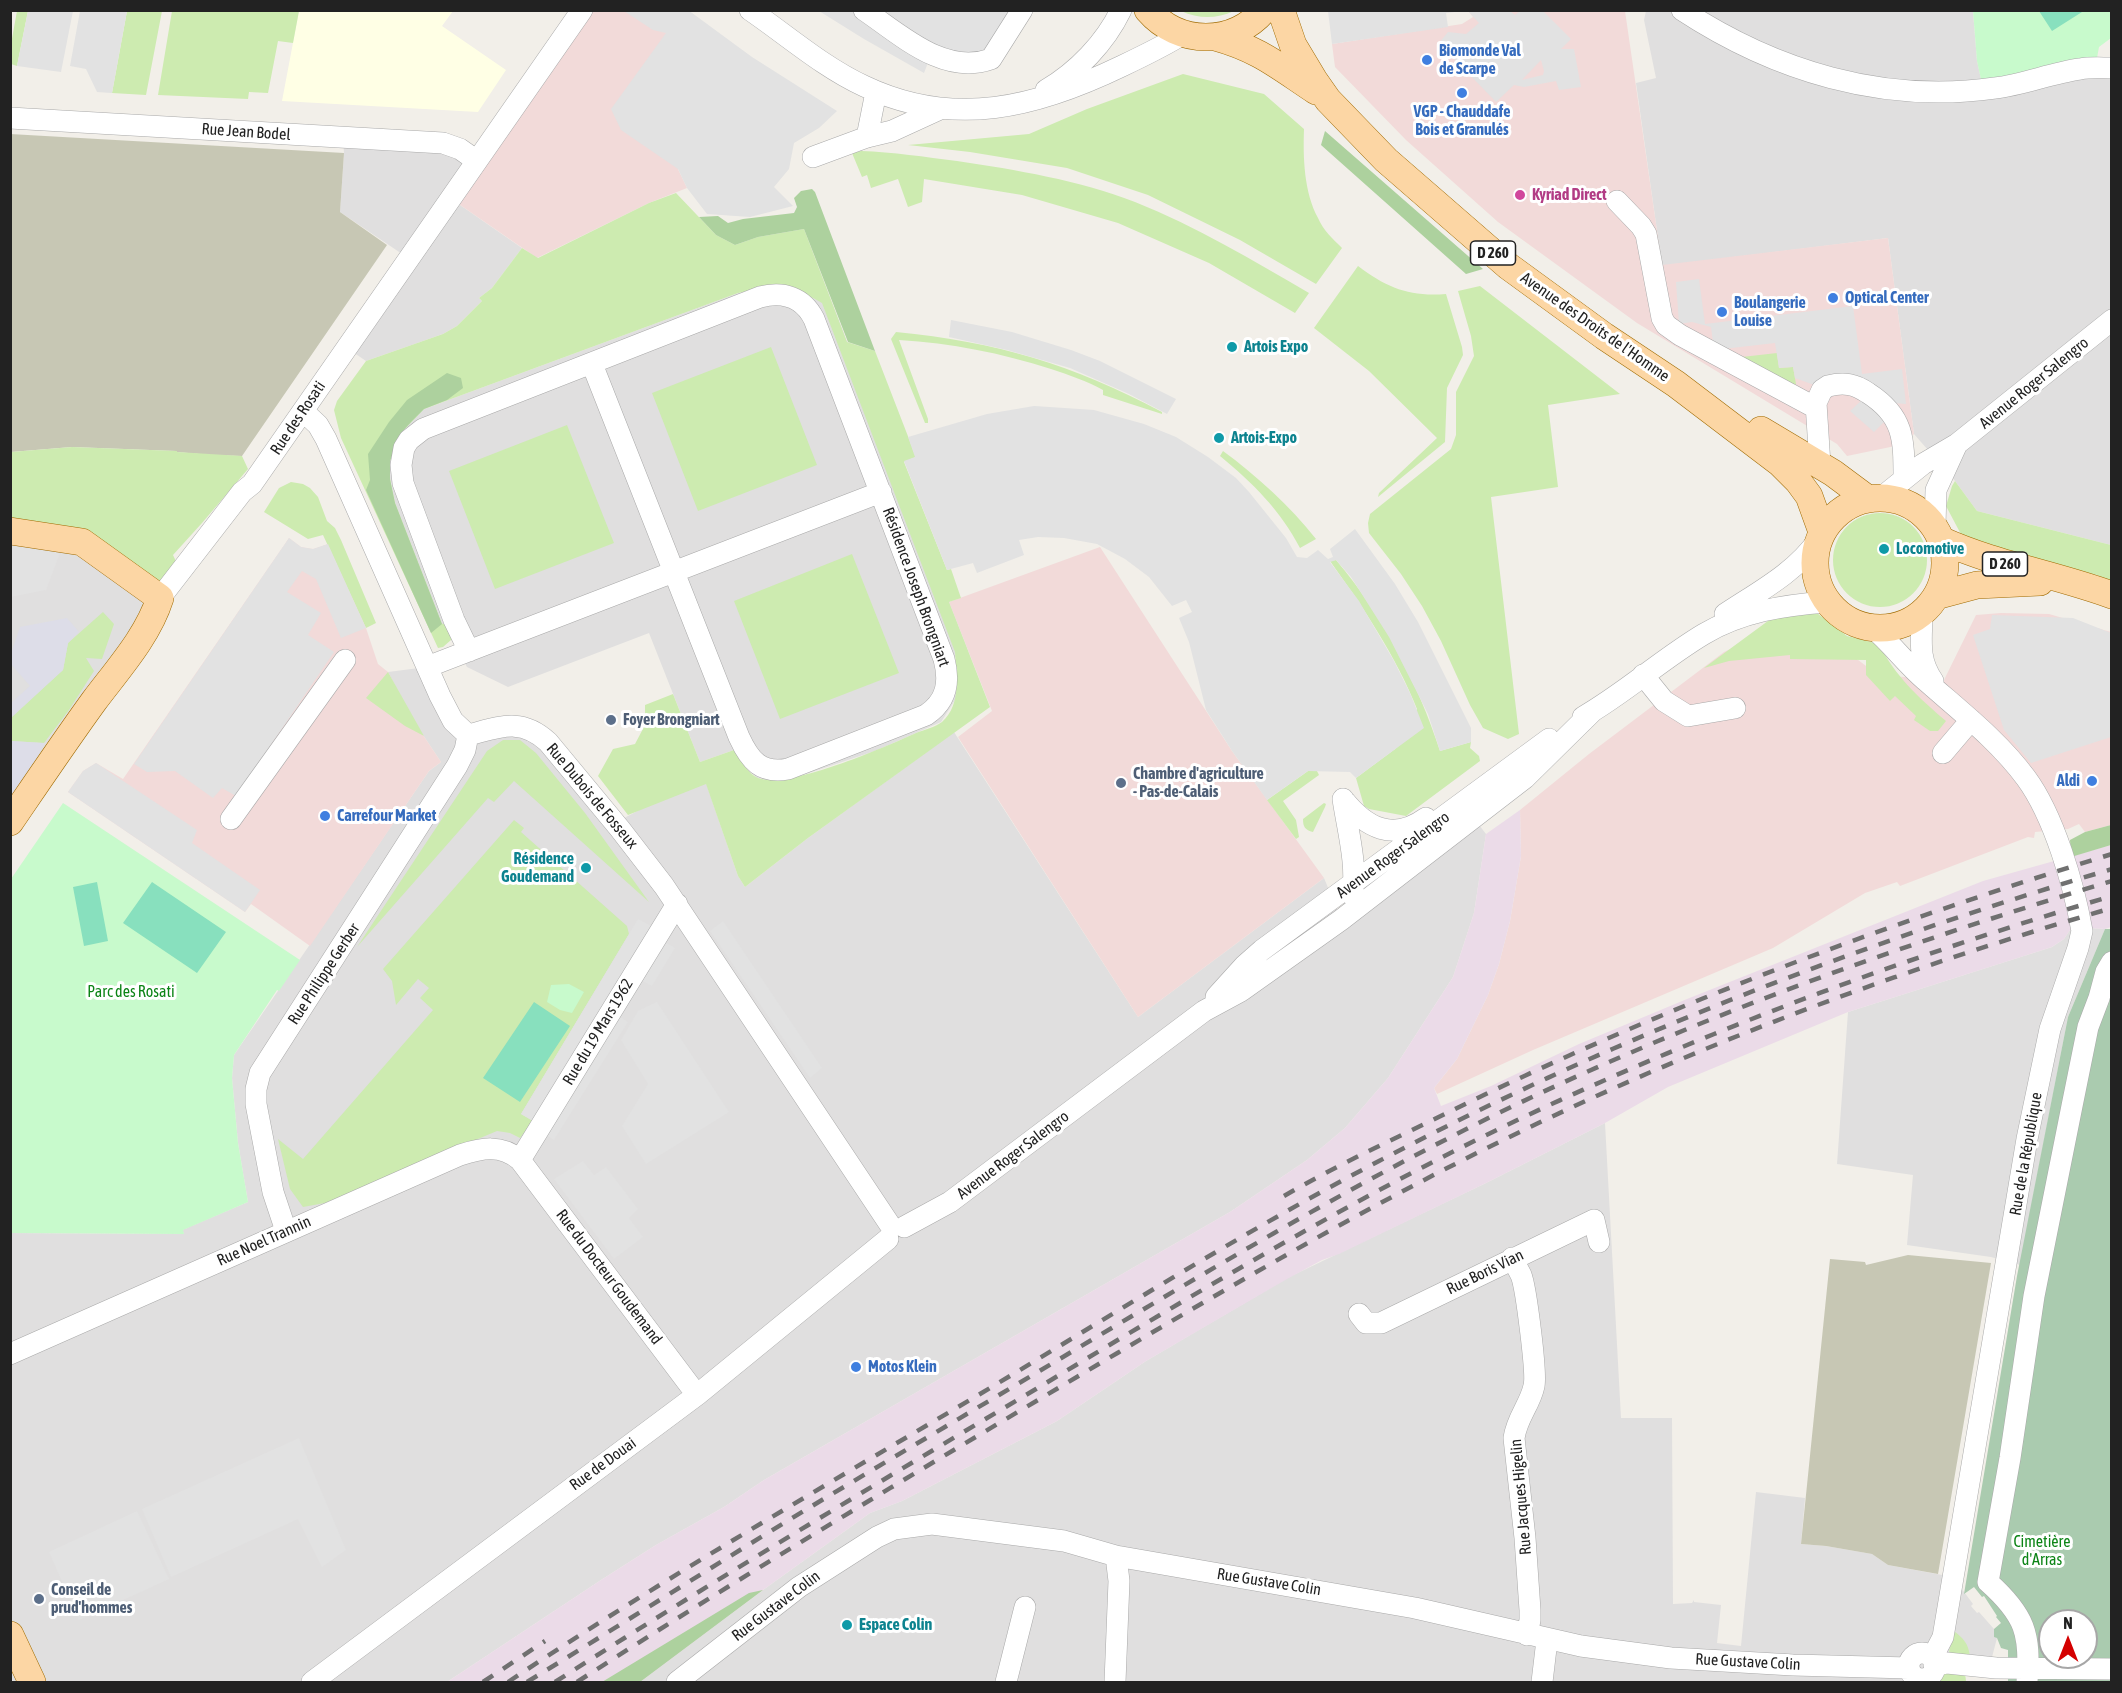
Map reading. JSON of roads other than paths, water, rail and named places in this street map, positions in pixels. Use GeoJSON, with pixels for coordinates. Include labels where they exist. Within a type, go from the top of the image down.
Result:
{"type":"FeatureCollection","features":[{"type":"Feature","properties":{"kind":"main road"},"geometry":{"type":"LineString","coordinates":[[1148,10],[1160,22],[1183,34],[1199,38],[1215,37],[1245,27],[1263,10]]}},
{"type":"Feature","properties":{"kind":"main road","name":"D 260"},"geometry":{"type":"LineString","coordinates":[[1281,10],[1293,45],[1328,100]]}},
{"type":"Feature","properties":{"kind":"main road","name":"D 260"},"geometry":{"type":"LineString","coordinates":[[1215,37],[1267,57],[1328,100]]}},
{"type":"Feature","properties":{"kind":"main road","name":"Avenue des Droits de l'Homme"},"geometry":{"type":"LineString","coordinates":[[1328,100],[1392,166],[1508,266],[1595,330],[1676,384],[1762,448],[1790,472],[1804,488],[1812,502],[1820,536]]}},
{"type":"Feature","properties":{"kind":"main road","name":"Avenue des Droits de l'Homme"},"geometry":{"type":"LineString","coordinates":[[1676,384],[1704,396],[1875,498]]}},
{"type":"Feature","properties":{"kind":"main road"},"geometry":{"type":"LineString","coordinates":[[1875,498],[1893,499],[1910,505],[1926,516],[1938,533],[1945,554],[1945,567],[1943,579],[1929,605],[1901,625],[1874,628],[1860,626],[1836,612],[1827,602],[1817,582],[1814,568],[1820,536],[1833,518],[1843,509],[1875,498]]}},
{"type":"Feature","properties":{"kind":"main road"},"geometry":{"type":"LineString","coordinates":[[10,531],[82,542],[160,598]]}},
{"type":"Feature","properties":{"kind":"main road","name":"D 260"},"geometry":{"type":"LineString","coordinates":[[1938,533],[1987,559],[2112,595]]}},
{"type":"Feature","properties":{"kind":"main road","name":"D 260"},"geometry":{"type":"LineString","coordinates":[[1929,605],[1961,588],[1981,584],[2071,582]]}},
{"type":"Feature","properties":{"kind":"main road","name":"Rue des Rosati"},"geometry":{"type":"LineString","coordinates":[[10,822],[56,753],[140,639],[155,616],[160,598]]}},
{"type":"Feature","properties":{"kind":"main road"},"geometry":{"type":"LineString","coordinates":[[10,1635],[32,1683]]}},
{"type":"Feature","properties":{"kind":"street","name":"Rue des Rosati"},"geometry":{"type":"LineString","coordinates":[[160,598],[242,492],[252,484],[582,10]]}},
{"type":"Feature","properties":{"kind":"street"},"geometry":{"type":"LineString","coordinates":[[750,10],[842,75],[876,92],[940,109],[976,110],[1008,106],[1062,93],[1183,34]]}},
{"type":"Feature","properties":{"kind":"street"},"geometry":{"type":"LineString","coordinates":[[864,10],[934,55],[953,63],[966,65],[992,59],[1022,10]]}},
{"type":"Feature","properties":{"kind":"street"},"geometry":{"type":"LineString","coordinates":[[1025,101],[1052,86],[1075,69],[1103,39],[1121,10]]}},
{"type":"Feature","properties":{"kind":"street"},"geometry":{"type":"LineString","coordinates":[[1682,10],[1717,32],[1783,63],[1822,76],[1867,86],[1950,93],[1995,88],[2077,69],[2112,68]]}},
{"type":"Feature","properties":{"kind":"street"},"geometry":{"type":"LineString","coordinates":[[867,137],[876,92]]}},
{"type":"Feature","properties":{"kind":"street"},"geometry":{"type":"LineString","coordinates":[[813,157],[911,124],[940,109]]}},
{"type":"Feature","properties":{"kind":"street","name":"Rue Jean Bodel"},"geometry":{"type":"LineString","coordinates":[[10,118],[443,143],[460,148],[477,161]]}},
{"type":"Feature","properties":{"kind":"street"},"geometry":{"type":"LineString","coordinates":[[1617,201],[1646,234],[1659,309],[1666,325],[1816,408]]}},
{"type":"Feature","properties":{"kind":"street","name":"Résidence Joseph Brongniart"},"geometry":{"type":"LineString","coordinates":[[469,651],[454,620],[403,483],[401,465],[404,448],[409,440],[423,429],[760,297],[790,296],[807,307],[814,319],[944,659],[948,679],[947,688],[939,705],[926,715],[789,769],[778,771],[762,768],[756,763],[743,746],[592,364]]}},
{"type":"Feature","properties":{"kind":"street","name":"Avenue Roger Salengro"},"geometry":{"type":"LineString","coordinates":[[1875,498],[1923,464],[1957,444],[2112,320]]}},
{"type":"Feature","properties":{"kind":"street"},"geometry":{"type":"LineString","coordinates":[[1820,465],[1816,408],[1818,396],[1822,390],[1835,384],[1854,384],[1881,402],[1892,413],[1903,439],[1904,478]]}},
{"type":"Feature","properties":{"kind":"street"},"geometry":{"type":"LineString","coordinates":[[303,411],[318,425],[326,439],[427,667],[453,721],[468,735]]}},
{"type":"Feature","properties":{"kind":"street","name":"Avenue Roger Salengro"},"geometry":{"type":"LineString","coordinates":[[1938,533],[1936,490],[1957,444]]}},
{"type":"Feature","properties":{"kind":"street","name":"Résidence Joseph Brongniart"},"geometry":{"type":"LineString","coordinates":[[427,667],[881,492]]}},
{"type":"Feature","properties":{"kind":"street","name":"Avenue Roger Salengro"},"geometry":{"type":"LineString","coordinates":[[1204,1011],[1252,958],[1573,723],[1705,633],[1725,614],[1794,566],[1810,551],[1820,536]]}},
{"type":"Feature","properties":{"kind":"street","name":"Avenue Roger Salengro"},"geometry":{"type":"LineString","coordinates":[[1705,633],[1757,611],[1827,602]]}},
{"type":"Feature","properties":{"kind":"street","name":"Rue de la République"},"geometry":{"type":"LineString","coordinates":[[1929,605],[1922,662],[1942,694]]}},
{"type":"Feature","properties":{"kind":"street","name":"Rue de la République"},"geometry":{"type":"LineString","coordinates":[[1874,628],[1916,672],[1971,720],[2027,779],[2053,829],[2082,931],[2050,1029],[2043,1058],[2025,1150],[1943,1637],[1923,1671]]}},
{"type":"Feature","properties":{"kind":"street"},"geometry":{"type":"LineString","coordinates":[[231,819],[345,660]]}},
{"type":"Feature","properties":{"kind":"street"},"geometry":{"type":"LineString","coordinates":[[1643,675],[1664,700],[1688,716],[1735,708]]}},
{"type":"Feature","properties":{"kind":"street","name":"Avenue Roger Salengro"},"geometry":{"type":"LineString","coordinates":[[894,1230],[962,1194],[1204,1011],[1240,991],[1341,920],[1525,778],[1593,711]]}},
{"type":"Feature","properties":{"kind":"street"},"geometry":{"type":"LineString","coordinates":[[1943,753],[1971,720]]}},
{"type":"Feature","properties":{"kind":"street"},"geometry":{"type":"LineString","coordinates":[[1341,920],[1354,884],[1343,798],[1353,812],[1371,824],[1390,831],[1408,829],[1546,728],[1573,723]]}},
{"type":"Feature","properties":{"kind":"street","name":"Rue Dubois de Fosseux"},"geometry":{"type":"LineString","coordinates":[[468,735],[516,725],[541,736],[620,829],[677,904],[894,1230]]}},
{"type":"Feature","properties":{"kind":"street","name":"Rue Philippe Gerber"},"geometry":{"type":"LineString","coordinates":[[286,1231],[274,1196],[256,1104],[256,1089],[260,1073],[457,766],[465,750],[468,735]]}},
{"type":"Feature","properties":{"kind":"street","name":"Rue du 19 Mars 1962"},"geometry":{"type":"LineString","coordinates":[[520,1160],[677,904]]}},
{"type":"Feature","properties":{"kind":"street"},"geometry":{"type":"LineString","coordinates":[[2028,1676],[2027,1640],[2022,1623],[2006,1599],[1988,1582],[2010,1458],[2034,1296],[2076,1084],[2088,1027],[2106,972],[2112,962]]}},
{"type":"Feature","properties":{"kind":"street","name":"Rue Noel Trannin"},"geometry":{"type":"LineString","coordinates":[[10,1354],[286,1231],[473,1151],[500,1149],[520,1160]]}},
{"type":"Feature","properties":{"kind":"street","name":"Rue du Docteur Goudemand"},"geometry":{"type":"LineString","coordinates":[[520,1160],[697,1395]]}},
{"type":"Feature","properties":{"kind":"street","name":"Rue Boris Vian"},"geometry":{"type":"LineString","coordinates":[[1359,1314],[1366,1323],[1381,1323],[1594,1220],[1599,1242]]}},
{"type":"Feature","properties":{"kind":"street","name":"Rue de Douai"},"geometry":{"type":"LineString","coordinates":[[312,1683],[697,1395],[894,1230]]}},
{"type":"Feature","properties":{"kind":"street","name":"Rue Jacques Higelin"},"geometry":{"type":"LineString","coordinates":[[1512,1258],[1522,1276],[1534,1366],[1535,1384],[1528,1403],[1516,1422],[1514,1438],[1525,1538],[1530,1620],[1537,1637],[1542,1683]]}},
{"type":"Feature","properties":{"kind":"street","name":"Rue Gustave Colin"},"geometry":{"type":"LineString","coordinates":[[677,1683],[799,1587],[878,1537],[894,1529],[932,1524],[1065,1541],[1116,1556],[1415,1608],[1537,1637],[1671,1658],[1923,1671],[1947,1663],[2028,1676],[2112,1668]]}},
{"type":"Feature","properties":{"kind":"street"},"geometry":{"type":"LineString","coordinates":[[1115,1683],[1119,1581],[1116,1556]]}},
{"type":"Feature","properties":{"kind":"street"},"geometry":{"type":"LineString","coordinates":[[1006,1683],[1025,1606]]}},
{"type":"Feature","properties":{"kind":"railway"},"geometry":{"type":"LineString","coordinates":[[1284,1196],[1366,1152],[1529,1074],[1693,1003],[1775,970],[1943,909],[2112,854]]}},
{"type":"Feature","properties":{"kind":"railway"},"geometry":{"type":"LineString","coordinates":[[508,1682],[683,1571],[1128,1304],[1328,1188],[1467,1116],[1647,1034],[1738,997],[1924,929],[2112,869]]}},
{"type":"Feature","properties":{"kind":"railway"},"geometry":{"type":"LineString","coordinates":[[527,1682],[794,1517],[1184,1285],[1345,1193],[1509,1108],[1656,1042],[1806,983],[1958,930],[2112,881]]}},
{"type":"Feature","properties":{"kind":"railway"},"geometry":{"type":"LineString","coordinates":[[555,1682],[794,1534],[1160,1315],[1349,1206],[1478,1139],[1682,1047],[1824,991],[1967,941],[2112,896]]}},
{"type":"Feature","properties":{"kind":"railway"},"geometry":{"type":"LineString","coordinates":[[577,1682],[820,1531],[1122,1350],[1236,1283],[1469,1157],[1599,1095],[1742,1034],[1889,979],[2112,908]]}},
{"type":"Feature","properties":{"kind":"railway"},"geometry":{"type":"LineString","coordinates":[[483,1682],[545,1641]]}},
{"type":"Feature","properties":{"kind":"place","name":"Biomonde Val de Scarpe"},"geometry":{"type":"Point","coordinates":[1427,60]}},
{"type":"Feature","properties":{"kind":"place","name":"VGP - Chauddafe Bois et Granulés"},"geometry":{"type":"Point","coordinates":[1462,93]}},
{"type":"Feature","properties":{"kind":"place","name":"Kyriad Direct"},"geometry":{"type":"Point","coordinates":[1520,195]}},
{"type":"Feature","properties":{"kind":"place","name":"Optical Center"},"geometry":{"type":"Point","coordinates":[1833,298]}},
{"type":"Feature","properties":{"kind":"place","name":"Boulangerie Louise"},"geometry":{"type":"Point","coordinates":[1722,312]}},
{"type":"Feature","properties":{"kind":"place","name":"Artois Expo"},"geometry":{"type":"Point","coordinates":[1232,347]}},
{"type":"Feature","properties":{"kind":"place","name":"Artois-Expo"},"geometry":{"type":"Point","coordinates":[1219,438]}},
{"type":"Feature","properties":{"kind":"place","name":"Locomotive"},"geometry":{"type":"Point","coordinates":[1884,549]}},
{"type":"Feature","properties":{"kind":"place","name":"Foyer Brongniart"},"geometry":{"type":"Point","coordinates":[611,720]}},
{"type":"Feature","properties":{"kind":"place","name":"Aldi"},"geometry":{"type":"Point","coordinates":[2092,781]}},
{"type":"Feature","properties":{"kind":"place","name":"Chambre d'agriculture - Pas-de-Calais"},"geometry":{"type":"Point","coordinates":[1121,783]}},
{"type":"Feature","properties":{"kind":"place","name":"Carrefour Market"},"geometry":{"type":"Point","coordinates":[325,816]}},
{"type":"Feature","properties":{"kind":"place","name":"Résidence Goudemand"},"geometry":{"type":"Point","coordinates":[586,868]}},
{"type":"Feature","properties":{"kind":"place","name":"Motos Klein"},"geometry":{"type":"Point","coordinates":[856,1367]}},
{"type":"Feature","properties":{"kind":"place","name":"Conseil de prud'hommes"},"geometry":{"type":"Point","coordinates":[39,1599]}},
{"type":"Feature","properties":{"kind":"place","name":"Espace Colin"},"geometry":{"type":"Point","coordinates":[847,1625]}},
{"type":"Feature","properties":{"kind":"park label","name":"Parc des Rosati"},"geometry":{"type":"Point","coordinates":[131,992]}},
{"type":"Feature","properties":{"kind":"park label","name":"Cimetière d'Arras"},"geometry":{"type":"Point","coordinates":[2042,1551]}}]}
